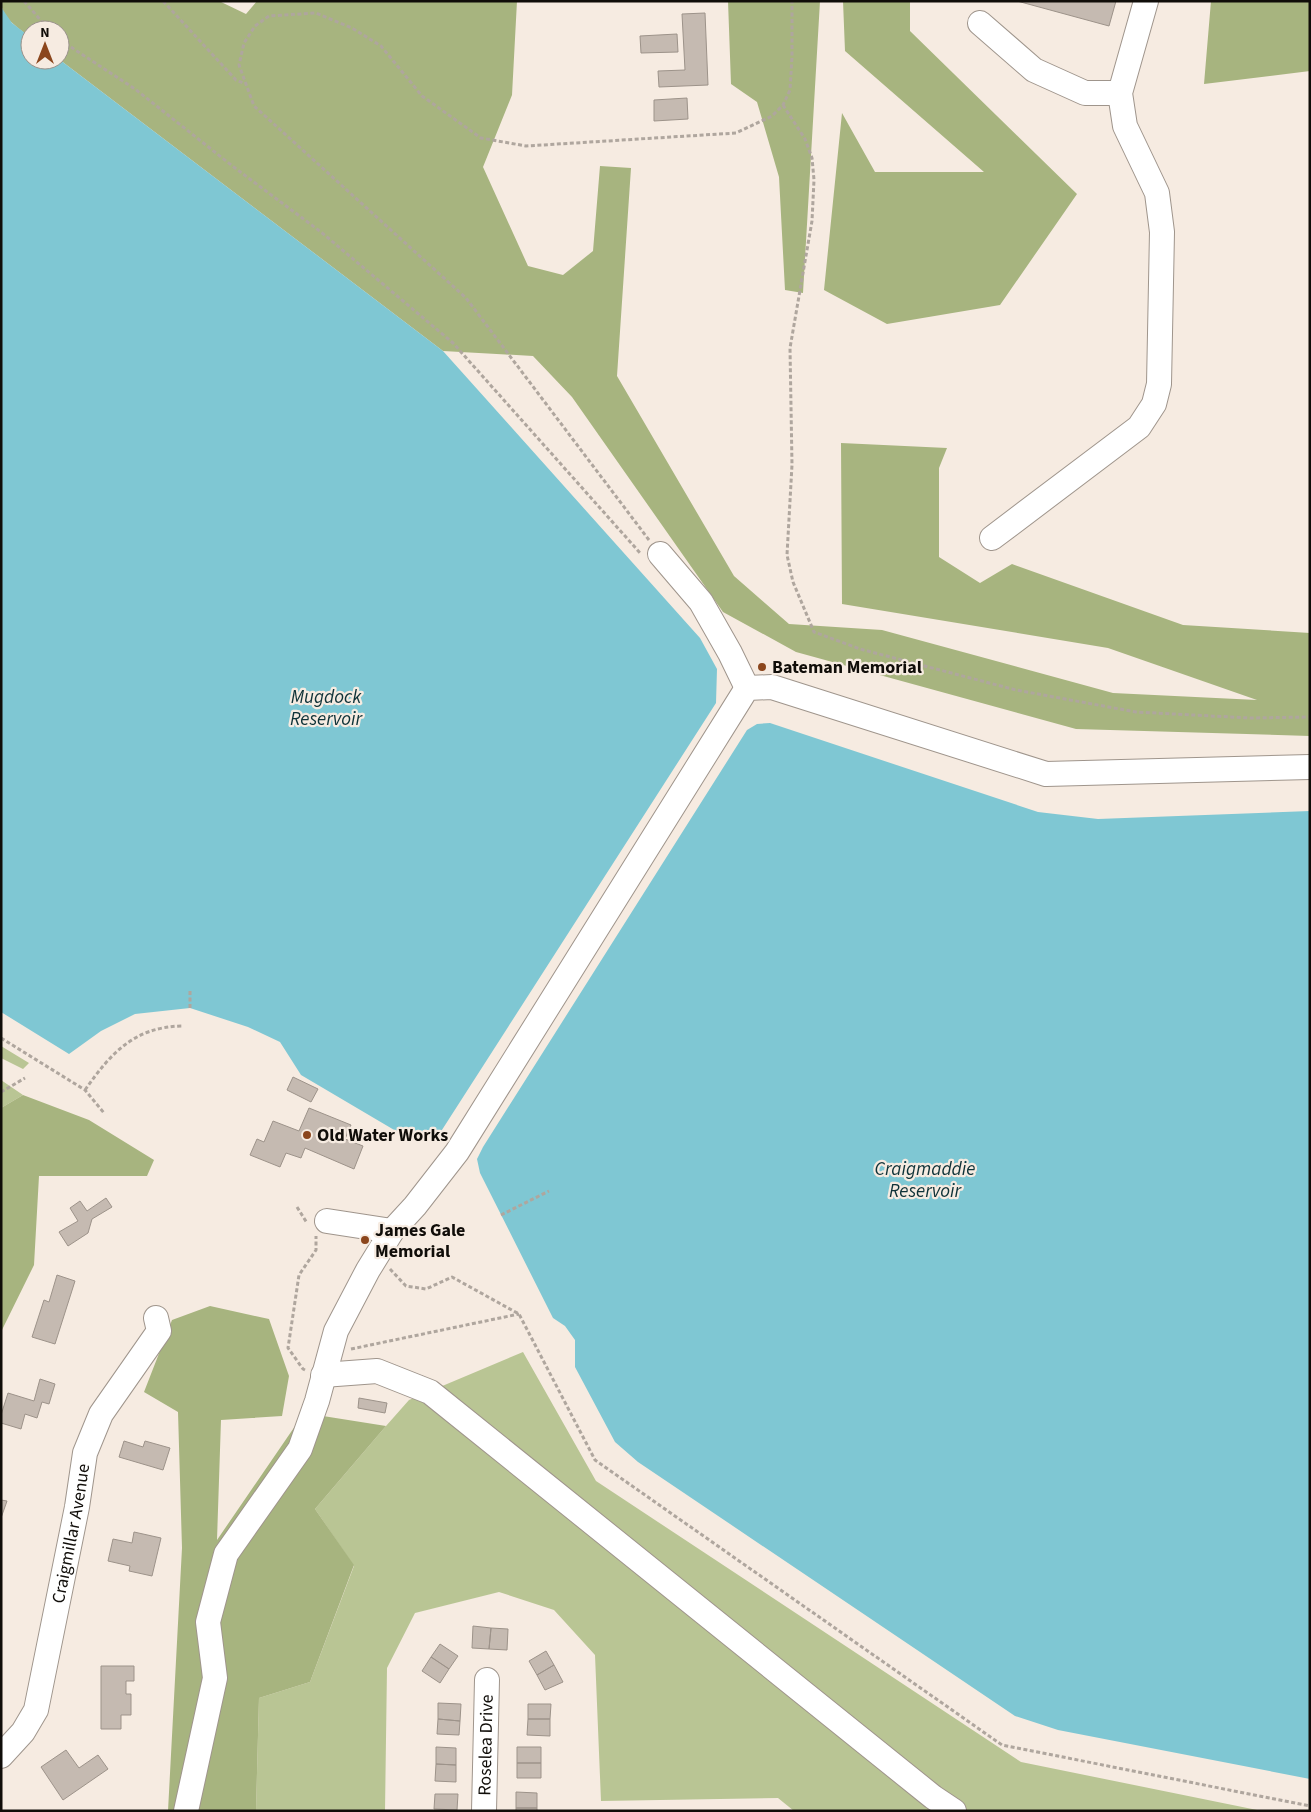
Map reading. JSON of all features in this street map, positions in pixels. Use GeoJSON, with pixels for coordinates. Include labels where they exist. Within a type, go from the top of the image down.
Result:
{"type":"FeatureCollection","features":[{"type":"Feature","properties":{"kind":"street"},"geometry":{"type":"LineString","coordinates":[[992,538],[1140,427],[1154,404],[1159,384],[1162,232],[1157,193],[1125,126],[1120,93],[1146,1]]}},
{"type":"Feature","properties":{"kind":"street"},"geometry":{"type":"LineString","coordinates":[[980,23],[1034,70],[1085,93],[1120,93]]}},
{"type":"Feature","properties":{"kind":"street"},"geometry":{"type":"LineString","coordinates":[[654,558],[701,602],[730,653],[746,688]]}},
{"type":"Feature","properties":{"kind":"street"},"geometry":{"type":"LineString","coordinates":[[746,688],[772,687],[1046,774],[1310,767]]}},
{"type":"Feature","properties":{"kind":"street"},"geometry":{"type":"LineString","coordinates":[[186,1811],[215,1678],[208,1622],[226,1554],[300,1449],[317,1401],[336,1332],[368,1270],[392,1231],[415,1206],[457,1152],[746,688]]}},
{"type":"Feature","properties":{"kind":"street"},"geometry":{"type":"LineString","coordinates":[[318,1228],[392,1231]]}},
{"type":"Feature","properties":{"kind":"street","name":"Craigmillar Avenue"},"geometry":{"type":"LineString","coordinates":[[1,1756],[23,1732],[36,1710],[86,1453],[101,1414],[159,1331],[156,1318]]}},
{"type":"Feature","properties":{"kind":"street"},"geometry":{"type":"LineString","coordinates":[[326,1366],[377,1371],[430,1392],[932,1797],[954,1811]]}},
{"type":"Feature","properties":{"kind":"street","name":"Roselea Drive"},"geometry":{"type":"LineString","coordinates":[[484,1811],[487,1680]]}},
{"type":"Feature","properties":{"kind":"path"},"geometry":{"type":"LineString","coordinates":[[24,1],[40,20]]}},
{"type":"Feature","properties":{"kind":"path"},"geometry":{"type":"LineString","coordinates":[[163,1],[236,80],[246,84]]}},
{"type":"Feature","properties":{"kind":"path"},"geometry":{"type":"LineString","coordinates":[[654,558],[466,298],[254,106],[239,65],[244,43],[255,26],[269,16],[316,13],[352,28],[381,46],[422,96],[481,138],[526,146],[736,133],[772,116],[783,105],[790,90],[792,1]]}},
{"type":"Feature","properties":{"kind":"path"},"geometry":{"type":"LineString","coordinates":[[70,47],[135,89],[235,168],[321,232],[453,342],[654,558]]}},
{"type":"Feature","properties":{"kind":"path"},"geometry":{"type":"LineString","coordinates":[[783,105],[805,139],[812,158],[814,180],[812,221],[790,348],[792,465],[787,555],[793,582],[814,632],[860,649],[1016,690],[1136,712],[1250,718],[1310,717]]}},
{"type":"Feature","properties":{"kind":"path"},"geometry":{"type":"LineString","coordinates":[[190,989],[190,1008]]}},
{"type":"Feature","properties":{"kind":"path"},"geometry":{"type":"LineString","coordinates":[[85,1090],[102,1066],[123,1046],[140,1035],[164,1026],[182,1026]]}},
{"type":"Feature","properties":{"kind":"path"},"geometry":{"type":"LineString","coordinates":[[1,1038],[85,1090],[104,1113]]}},
{"type":"Feature","properties":{"kind":"path"},"geometry":{"type":"LineString","coordinates":[[1,1092],[25,1078]]}},
{"type":"Feature","properties":{"kind":"path"},"geometry":{"type":"LineString","coordinates":[[501,1215],[549,1191]]}},
{"type":"Feature","properties":{"kind":"path"},"geometry":{"type":"LineString","coordinates":[[297,1207],[318,1228],[316,1250],[299,1275],[288,1348],[303,1369],[326,1366],[353,1348],[519,1314]]}},
{"type":"Feature","properties":{"kind":"path"},"geometry":{"type":"LineString","coordinates":[[368,1270],[389,1267],[406,1286],[426,1289],[452,1277],[519,1314],[595,1460],[1002,1746],[1310,1806]]}},
{"type":"Feature","properties":{"kind":"green space"},"geometry":{"type":"Polygon","coordinates":[[[1,1],[219,1],[246,14],[257,1],[517,1],[512,95],[483,167],[528,266],[563,275],[593,251],[600,166],[631,168],[617,376],[734,576],[789,624],[882,630],[1113,693],[1257,700],[1108,648],[842,604],[841,443],[947,448],[939,468],[939,557],[980,583],[1012,564],[1183,625],[1310,633],[1310,736],[1076,729],[796,652],[723,612],[572,397],[533,356],[443,351],[70,68],[70,20],[20,20],[20,29],[7,17],[1,1]]]}},
{"type":"Feature","properties":{"kind":"green space"},"geometry":{"type":"Polygon","coordinates":[[[728,1],[820,1],[803,293],[785,290],[779,177],[757,102],[731,84],[728,1]]]}},
{"type":"Feature","properties":{"kind":"green space"},"geometry":{"type":"Polygon","coordinates":[[[843,1],[910,1],[910,31],[1077,194],[1000,305],[887,324],[824,290],[842,113],[875,172],[984,172],[845,51],[843,1]]]}},
{"type":"Feature","properties":{"kind":"green space"},"geometry":{"type":"Polygon","coordinates":[[[1211,1],[1310,1],[1310,71],[1204,84],[1211,1]]]}},
{"type":"Feature","properties":{"kind":"green space"},"geometry":{"type":"Polygon","coordinates":[[[1,1046],[29,1063],[23,1069],[1,1058],[1,1046]]]}},
{"type":"Feature","properties":{"kind":"green space"},"geometry":{"type":"Polygon","coordinates":[[[1,1080],[23,1095],[1,1108],[1,1080]]]}},
{"type":"Feature","properties":{"kind":"green space"},"geometry":{"type":"Polygon","coordinates":[[[23,1095],[89,1120],[154,1160],[147,1176],[39,1176],[34,1265],[1,1332],[1,1108],[23,1095]]]}},
{"type":"Feature","properties":{"kind":"green space"},"geometry":{"type":"Polygon","coordinates":[[[210,1306],[269,1319],[289,1376],[282,1416],[221,1420],[217,1540],[304,1413],[386,1426],[315,1509],[354,1565],[310,1682],[259,1698],[256,1811],[168,1811],[182,1548],[178,1412],[144,1392],[172,1320],[210,1306]]]}},
{"type":"Feature","properties":{"kind":"green space"},"geometry":{"type":"Polygon","coordinates":[[[523,1352],[596,1481],[1021,1762],[1262,1811],[794,1811],[778,1798],[601,1801],[595,1655],[554,1610],[499,1592],[415,1613],[387,1668],[385,1811],[256,1811],[259,1698],[310,1682],[354,1566],[315,1509],[409,1400],[523,1352]]]}},
{"type":"Feature","properties":{"kind":"water","name":"Mugdock Reservoir"},"geometry":{"type":"Polygon","coordinates":[[[1,7],[12,23],[20,29],[20,70],[70,70],[70,68],[443,351],[700,638],[717,669],[716,703],[440,1133],[426,1139],[401,1134],[301,1075],[280,1042],[248,1027],[190,1008],[135,1014],[101,1031],[69,1054],[1,1012],[1,7]]]}},
{"type":"Feature","properties":{"kind":"water","name":"Craigmaddie Reservoir"},"geometry":{"type":"Polygon","coordinates":[[[770,723],[1038,812],[1098,819],[1310,811],[1310,1779],[1058,1730],[1015,1716],[638,1462],[615,1442],[575,1367],[575,1340],[565,1326],[553,1318],[480,1173],[477,1159],[747,730],[757,724],[770,723]]]}},
{"type":"Feature","properties":{"kind":"building"},"geometry":{"type":"Polygon","coordinates":[[[1017,1],[1116,1],[1109,26],[1017,1]]]}},
{"type":"Feature","properties":{"kind":"building"},"geometry":{"type":"Polygon","coordinates":[[[705,13],[708,85],[659,87],[658,71],[685,70],[682,14],[705,13]]]}},
{"type":"Feature","properties":{"kind":"building"},"geometry":{"type":"Polygon","coordinates":[[[677,34],[678,52],[641,53],[640,36],[677,34]]]}},
{"type":"Feature","properties":{"kind":"building"},"geometry":{"type":"Polygon","coordinates":[[[687,98],[688,119],[654,121],[654,100],[687,98]]]}},
{"type":"Feature","properties":{"kind":"building"},"geometry":{"type":"Polygon","coordinates":[[[293,1077],[318,1089],[311,1102],[287,1090],[293,1077]]]}},
{"type":"Feature","properties":{"kind":"building","name":"Old Water Works"},"geometry":{"type":"Polygon","coordinates":[[[309,1108],[351,1125],[345,1139],[363,1146],[354,1169],[305,1148],[301,1158],[286,1153],[280,1167],[250,1155],[257,1139],[264,1142],[273,1121],[299,1131],[309,1108]]]}},
{"type":"Feature","properties":{"kind":"building"},"geometry":{"type":"Polygon","coordinates":[[[106,1198],[112,1207],[92,1219],[88,1233],[68,1246],[59,1232],[78,1221],[70,1208],[80,1201],[87,1211],[106,1198]]]}},
{"type":"Feature","properties":{"kind":"building"},"geometry":{"type":"Polygon","coordinates":[[[57,1275],[75,1281],[55,1344],[32,1337],[44,1300],[49,1302],[57,1275]]]}},
{"type":"Feature","properties":{"kind":"building"},"geometry":{"type":"Polygon","coordinates":[[[40,1379],[55,1384],[49,1404],[42,1402],[37,1418],[25,1414],[21,1429],[1,1423],[1,1415],[8,1393],[34,1401],[40,1379]]]}},
{"type":"Feature","properties":{"kind":"building"},"geometry":{"type":"Polygon","coordinates":[[[359,1398],[387,1403],[385,1413],[358,1408],[359,1398]]]}},
{"type":"Feature","properties":{"kind":"building"},"geometry":{"type":"Polygon","coordinates":[[[124,1441],[143,1447],[145,1441],[170,1448],[163,1470],[119,1457],[124,1441]]]}},
{"type":"Feature","properties":{"kind":"building"},"geometry":{"type":"Polygon","coordinates":[[[1,1500],[7,1501],[1,1518],[1,1500]]]}},
{"type":"Feature","properties":{"kind":"building"},"geometry":{"type":"Polygon","coordinates":[[[134,1532],[161,1538],[152,1576],[129,1571],[130,1566],[108,1561],[113,1539],[132,1543],[134,1532]]]}},
{"type":"Feature","properties":{"kind":"building"},"geometry":{"type":"Polygon","coordinates":[[[473,1626],[491,1628],[489,1649],[472,1648],[473,1626]]]}},
{"type":"Feature","properties":{"kind":"building"},"geometry":{"type":"Polygon","coordinates":[[[491,1628],[508,1629],[507,1650],[489,1649],[491,1628]]]}},
{"type":"Feature","properties":{"kind":"building"},"geometry":{"type":"Polygon","coordinates":[[[440,1644],[458,1656],[449,1669],[431,1657],[440,1644]]]}},
{"type":"Feature","properties":{"kind":"building"},"geometry":{"type":"Polygon","coordinates":[[[546,1651],[554,1665],[537,1675],[529,1661],[546,1651]]]}},
{"type":"Feature","properties":{"kind":"building"},"geometry":{"type":"Polygon","coordinates":[[[431,1657],[449,1669],[440,1683],[422,1671],[431,1657]]]}},
{"type":"Feature","properties":{"kind":"building"},"geometry":{"type":"Polygon","coordinates":[[[554,1665],[563,1682],[545,1690],[537,1675],[554,1665]]]}},
{"type":"Feature","properties":{"kind":"building"},"geometry":{"type":"Polygon","coordinates":[[[101,1666],[134,1666],[134,1681],[126,1681],[126,1694],[131,1694],[131,1715],[121,1715],[121,1729],[101,1729],[101,1666]]]}},
{"type":"Feature","properties":{"kind":"building"},"geometry":{"type":"Polygon","coordinates":[[[438,1703],[461,1704],[460,1721],[438,1719],[438,1703]]]}},
{"type":"Feature","properties":{"kind":"building"},"geometry":{"type":"Polygon","coordinates":[[[528,1704],[551,1704],[550,1719],[528,1719],[528,1704]]]}},
{"type":"Feature","properties":{"kind":"building"},"geometry":{"type":"Polygon","coordinates":[[[438,1719],[460,1721],[459,1735],[437,1734],[438,1719]]]}},
{"type":"Feature","properties":{"kind":"building"},"geometry":{"type":"Polygon","coordinates":[[[528,1719],[550,1719],[550,1736],[527,1735],[528,1719]]]}},
{"type":"Feature","properties":{"kind":"building"},"geometry":{"type":"Polygon","coordinates":[[[436,1747],[456,1748],[456,1765],[436,1764],[436,1747]]]}},
{"type":"Feature","properties":{"kind":"building"},"geometry":{"type":"Polygon","coordinates":[[[517,1747],[541,1747],[541,1763],[517,1763],[517,1747]]]}},
{"type":"Feature","properties":{"kind":"building"},"geometry":{"type":"Polygon","coordinates":[[[66,1750],[79,1768],[98,1755],[108,1769],[63,1800],[41,1767],[66,1750]]]}},
{"type":"Feature","properties":{"kind":"building"},"geometry":{"type":"Polygon","coordinates":[[[517,1763],[541,1763],[541,1778],[517,1778],[517,1763]]]}},
{"type":"Feature","properties":{"kind":"building"},"geometry":{"type":"Polygon","coordinates":[[[436,1764],[456,1765],[456,1782],[435,1781],[436,1764]]]}},
{"type":"Feature","properties":{"kind":"building"},"geometry":{"type":"Polygon","coordinates":[[[516,1792],[537,1793],[537,1808],[516,1808],[516,1792]]]}},
{"type":"Feature","properties":{"kind":"building"},"geometry":{"type":"Polygon","coordinates":[[[435,1794],[458,1794],[457,1810],[434,1809],[435,1794]]]}},
{"type":"Feature","properties":{"kind":"building"},"geometry":{"type":"Polygon","coordinates":[[[516,1808],[537,1808],[537,1811],[516,1811],[516,1808]]]}},
{"type":"Feature","properties":{"kind":"place","name":"Bateman Memorial"},"geometry":{"type":"Point","coordinates":[762,667]}},
{"type":"Feature","properties":{"kind":"place","name":"Old Water Works"},"geometry":{"type":"Point","coordinates":[307,1135]}},
{"type":"Feature","properties":{"kind":"place","name":"James Gale Memorial"},"geometry":{"type":"Point","coordinates":[365,1240]}}]}
